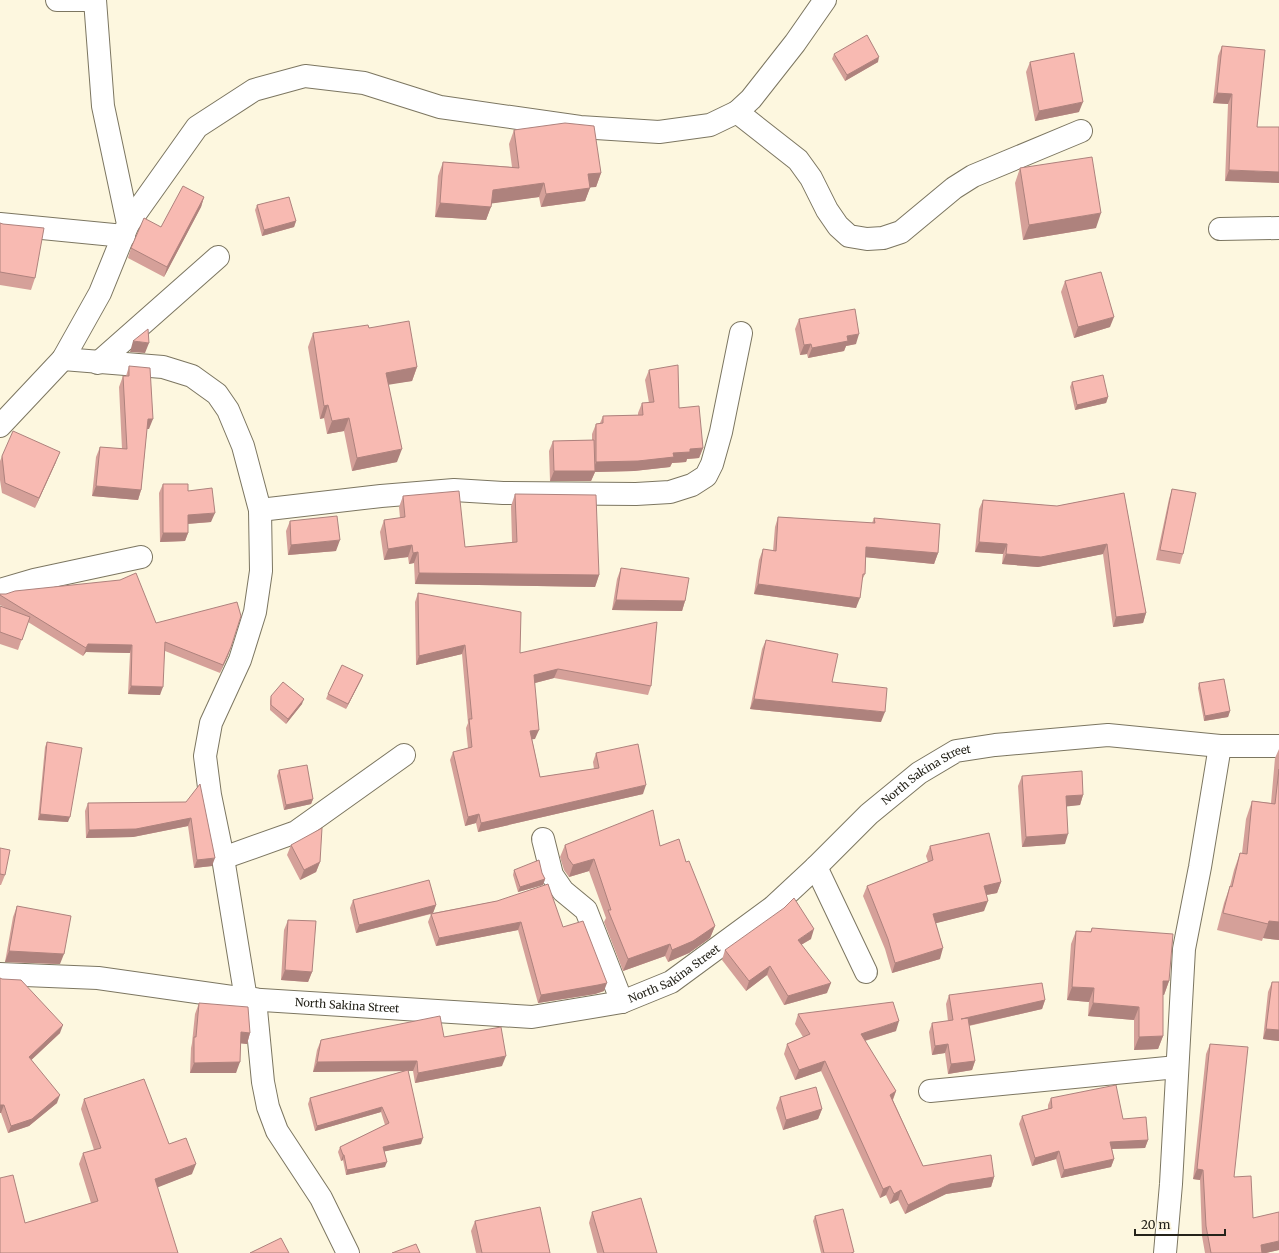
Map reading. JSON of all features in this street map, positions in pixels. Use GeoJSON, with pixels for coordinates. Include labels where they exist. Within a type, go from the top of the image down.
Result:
{"type":"FeatureCollection","features":[{"type":"Feature","properties":{"kind":"street"},"geometry":{"type":"LineString","coordinates":[[57,0],[95,0],[103,106],[126,230]]}},
{"type":"Feature","properties":{"kind":"street"},"geometry":{"type":"LineString","coordinates":[[0,426],[7,409],[62,360],[100,293],[126,230],[197,127],[254,90],[305,76],[364,83],[440,107],[580,126],[659,132],[710,125],[737,112],[751,99],[795,43],[825,0]]}},
{"type":"Feature","properties":{"kind":"street"},"geometry":{"type":"LineString","coordinates":[[737,112],[798,160],[811,178],[827,210],[838,226],[849,236],[867,239],[883,238],[901,232],[954,188],[973,176],[1081,131]]}},
{"type":"Feature","properties":{"kind":"street"},"geometry":{"type":"LineString","coordinates":[[0,224],[126,230]]}},
{"type":"Feature","properties":{"kind":"street"},"geometry":{"type":"LineString","coordinates":[[1220,229],[1279,228]]}},
{"type":"Feature","properties":{"kind":"street"},"geometry":{"type":"LineString","coordinates":[[98,363],[218,257]]}},
{"type":"Feature","properties":{"kind":"street"},"geometry":{"type":"LineString","coordinates":[[260,510],[381,496],[454,490],[503,493],[636,494],[670,492],[692,485],[706,476],[712,464],[721,432],[740,333]]}},
{"type":"Feature","properties":{"kind":"street"},"geometry":{"type":"LineString","coordinates":[[62,360],[163,367],[192,376],[217,394],[228,410],[243,446],[260,510],[261,571],[255,612],[240,660],[212,723],[205,756],[210,795],[251,999],[268,1107],[277,1131],[321,1198],[348,1253]]}},
{"type":"Feature","properties":{"kind":"street"},"geometry":{"type":"LineString","coordinates":[[0,590],[34,580],[141,557]]}},
{"type":"Feature","properties":{"kind":"street","name":"North Sakina Street"},"geometry":{"type":"LineString","coordinates":[[0,974],[98,978],[251,999],[532,1017],[622,1002],[671,982],[773,907],[869,814],[919,773],[956,751],[995,744],[1108,735],[1220,746],[1279,746]]}},
{"type":"Feature","properties":{"kind":"street"},"geometry":{"type":"LineString","coordinates":[[1165,1253],[1171,1184],[1184,949],[1200,867],[1220,746]]}},
{"type":"Feature","properties":{"kind":"street"},"geometry":{"type":"LineString","coordinates":[[222,858],[296,832],[404,755]]}},
{"type":"Feature","properties":{"kind":"street"},"geometry":{"type":"LineString","coordinates":[[543,839],[552,875],[563,891],[586,910],[622,1002]]}},
{"type":"Feature","properties":{"kind":"street"},"geometry":{"type":"LineString","coordinates":[[816,867],[866,972]]}},
{"type":"Feature","properties":{"kind":"street"},"geometry":{"type":"LineString","coordinates":[[930,1091],[1177,1067]]}},
{"type":"Feature","properties":{"kind":"building"},"geometry":{"type":"Polygon","coordinates":[[[867,35],[879,57],[847,75],[834,54],[867,35]]]}},
{"type":"Feature","properties":{"kind":"building"},"geometry":{"type":"Polygon","coordinates":[[[1222,46],[1265,50],[1257,127],[1279,127],[1279,172],[1229,170],[1232,94],[1217,93],[1222,46]]]}},
{"type":"Feature","properties":{"kind":"building"},"geometry":{"type":"Polygon","coordinates":[[[1074,53],[1083,102],[1039,111],[1030,62],[1074,53]]]}},
{"type":"Feature","properties":{"kind":"building"},"geometry":{"type":"Polygon","coordinates":[[[565,123],[594,126],[601,173],[588,174],[590,188],[546,194],[544,183],[493,190],[491,207],[440,203],[443,162],[519,168],[514,130],[565,123]]]}},
{"type":"Feature","properties":{"kind":"building"},"geometry":{"type":"Polygon","coordinates":[[[1092,157],[1101,213],[1029,225],[1020,168],[1092,157]]]}},
{"type":"Feature","properties":{"kind":"building"},"geometry":{"type":"Polygon","coordinates":[[[183,186],[204,197],[167,267],[131,248],[144,218],[161,227],[183,186]]]}},
{"type":"Feature","properties":{"kind":"building"},"geometry":{"type":"Polygon","coordinates":[[[289,197],[296,221],[264,230],[257,205],[289,197]]]}},
{"type":"Feature","properties":{"kind":"building"},"geometry":{"type":"Polygon","coordinates":[[[0,223],[44,228],[35,278],[0,272],[0,223]]]}},
{"type":"Feature","properties":{"kind":"building"},"geometry":{"type":"Polygon","coordinates":[[[1101,272],[1114,317],[1078,327],[1065,281],[1101,272]]]}},
{"type":"Feature","properties":{"kind":"building"},"geometry":{"type":"Polygon","coordinates":[[[855,309],[859,334],[847,336],[848,341],[812,348],[811,344],[804,345],[799,319],[855,309]]]}},
{"type":"Feature","properties":{"kind":"building"},"geometry":{"type":"Polygon","coordinates":[[[409,321],[417,367],[386,373],[402,449],[357,458],[349,418],[332,421],[328,405],[324,406],[313,333],[368,325],[369,328],[409,321]]]}},
{"type":"Feature","properties":{"kind":"building"},"geometry":{"type":"Polygon","coordinates":[[[148,329],[149,343],[133,341],[148,329]]]}},
{"type":"Feature","properties":{"kind":"building"},"geometry":{"type":"Polygon","coordinates":[[[678,365],[679,408],[699,406],[703,448],[690,449],[690,452],[673,453],[674,457],[638,461],[596,462],[596,424],[603,423],[603,416],[643,415],[642,403],[654,402],[649,370],[678,365]]]}},
{"type":"Feature","properties":{"kind":"building"},"geometry":{"type":"Polygon","coordinates":[[[129,366],[150,368],[153,419],[148,419],[141,490],[96,486],[100,447],[127,449],[123,376],[129,376],[129,366]]]}},
{"type":"Feature","properties":{"kind":"building"},"geometry":{"type":"Polygon","coordinates":[[[1103,375],[1108,397],[1077,405],[1072,382],[1103,375]]]}},
{"type":"Feature","properties":{"kind":"building"},"geometry":{"type":"Polygon","coordinates":[[[13,431],[60,452],[39,498],[5,483],[2,456],[13,431]]]}},
{"type":"Feature","properties":{"kind":"building"},"geometry":{"type":"Polygon","coordinates":[[[594,440],[595,471],[554,471],[553,441],[594,440]]]}},
{"type":"Feature","properties":{"kind":"building"},"geometry":{"type":"Polygon","coordinates":[[[163,484],[188,484],[188,491],[212,488],[215,513],[188,515],[188,533],[163,533],[163,484]]]}},
{"type":"Feature","properties":{"kind":"building"},"geometry":{"type":"Polygon","coordinates":[[[1172,489],[1196,493],[1183,554],[1160,550],[1172,489]]]}},
{"type":"Feature","properties":{"kind":"building"},"geometry":{"type":"Polygon","coordinates":[[[459,491],[465,547],[517,542],[515,494],[596,495],[599,575],[419,573],[418,552],[413,553],[412,545],[388,549],[384,520],[405,517],[403,496],[459,491]]]}},
{"type":"Feature","properties":{"kind":"building"},"geometry":{"type":"Polygon","coordinates":[[[1124,493],[1146,613],[1116,617],[1107,544],[1041,557],[1006,554],[1007,544],[979,542],[983,500],[1057,506],[1124,493]]]}},
{"type":"Feature","properties":{"kind":"building"},"geometry":{"type":"Polygon","coordinates":[[[337,516],[340,540],[291,545],[290,521],[337,516]]]}},
{"type":"Feature","properties":{"kind":"building"},"geometry":{"type":"Polygon","coordinates":[[[778,517],[875,523],[874,518],[940,524],[938,553],[866,547],[865,574],[863,574],[860,598],[758,584],[763,549],[776,551],[778,517]]]}},
{"type":"Feature","properties":{"kind":"building"},"geometry":{"type":"Polygon","coordinates":[[[621,568],[689,578],[685,601],[616,600],[621,568]]]}},
{"type":"Feature","properties":{"kind":"building"},"geometry":{"type":"Polygon","coordinates":[[[136,573],[156,623],[237,602],[241,616],[231,647],[223,665],[165,642],[163,687],[131,686],[132,645],[88,644],[86,648],[0,595],[15,591],[120,580],[136,573]]]}},
{"type":"Feature","properties":{"kind":"building"},"geometry":{"type":"Polygon","coordinates":[[[418,593],[521,612],[520,653],[657,622],[651,686],[558,669],[534,675],[539,730],[530,731],[540,777],[599,768],[596,753],[638,744],[646,785],[481,823],[479,814],[468,817],[453,752],[472,747],[469,719],[472,719],[465,645],[419,656],[418,593]]]}},
{"type":"Feature","properties":{"kind":"building"},"geometry":{"type":"Polygon","coordinates":[[[0,606],[30,617],[22,640],[0,632],[0,606]]]}},
{"type":"Feature","properties":{"kind":"building"},"geometry":{"type":"Polygon","coordinates":[[[766,640],[838,654],[832,682],[887,688],[885,712],[754,699],[766,640]]]}},
{"type":"Feature","properties":{"kind":"building"},"geometry":{"type":"Polygon","coordinates":[[[342,665],[363,675],[348,704],[328,694],[342,665]]]}},
{"type":"Feature","properties":{"kind":"building"},"geometry":{"type":"Polygon","coordinates":[[[1224,679],[1230,711],[1205,716],[1199,683],[1224,679]]]}},
{"type":"Feature","properties":{"kind":"building"},"geometry":{"type":"Polygon","coordinates":[[[283,682],[304,699],[288,719],[271,705],[271,696],[283,682]]]}},
{"type":"Feature","properties":{"kind":"building"},"geometry":{"type":"Polygon","coordinates":[[[47,742],[82,748],[70,817],[40,814],[47,742]]]}},
{"type":"Feature","properties":{"kind":"building"},"geometry":{"type":"Polygon","coordinates":[[[307,765],[313,799],[286,805],[279,770],[307,765]]]}},
{"type":"Feature","properties":{"kind":"building"},"geometry":{"type":"Polygon","coordinates":[[[1279,769],[1279,922],[1269,921],[1268,924],[1223,913],[1230,886],[1232,887],[1240,853],[1247,854],[1252,801],[1275,804],[1279,769]]]}},
{"type":"Feature","properties":{"kind":"building"},"geometry":{"type":"Polygon","coordinates":[[[1082,771],[1083,795],[1066,796],[1068,834],[1026,837],[1022,776],[1082,771]]]}},
{"type":"Feature","properties":{"kind":"building"},"geometry":{"type":"Polygon","coordinates":[[[200,784],[215,858],[197,860],[191,818],[136,829],[89,830],[88,803],[186,802],[200,784]]]}},
{"type":"Feature","properties":{"kind":"building"},"geometry":{"type":"Polygon","coordinates":[[[653,810],[660,846],[679,839],[686,862],[689,861],[715,926],[693,941],[672,950],[670,944],[628,959],[608,910],[611,910],[594,859],[573,865],[568,858],[565,845],[653,810]]]}},
{"type":"Feature","properties":{"kind":"building"},"geometry":{"type":"Polygon","coordinates":[[[322,828],[320,862],[304,870],[291,845],[322,828]]]}},
{"type":"Feature","properties":{"kind":"building"},"geometry":{"type":"Polygon","coordinates":[[[989,833],[1001,882],[984,886],[988,901],[933,914],[943,948],[895,963],[888,939],[867,886],[933,860],[930,846],[989,833]]]}},
{"type":"Feature","properties":{"kind":"building"},"geometry":{"type":"Polygon","coordinates":[[[0,848],[10,850],[5,875],[0,874],[0,848]]]}},
{"type":"Feature","properties":{"kind":"building"},"geometry":{"type":"Polygon","coordinates":[[[539,860],[545,879],[520,887],[514,870],[539,860]]]}},
{"type":"Feature","properties":{"kind":"building"},"geometry":{"type":"Polygon","coordinates":[[[429,880],[436,905],[359,925],[353,900],[429,880]]]}},
{"type":"Feature","properties":{"kind":"building"},"geometry":{"type":"Polygon","coordinates":[[[548,884],[563,927],[583,921],[607,983],[541,995],[521,922],[439,938],[431,914],[497,901],[548,884]]]}},
{"type":"Feature","properties":{"kind":"building"},"geometry":{"type":"Polygon","coordinates":[[[794,898],[814,929],[798,940],[831,983],[788,996],[770,966],[749,981],[725,950],[784,908],[794,898]]]}},
{"type":"Feature","properties":{"kind":"building"},"geometry":{"type":"Polygon","coordinates":[[[17,906],[71,916],[64,954],[9,951],[17,906]]]}},
{"type":"Feature","properties":{"kind":"building"},"geometry":{"type":"Polygon","coordinates":[[[288,920],[316,921],[312,972],[285,970],[288,920]]]}},
{"type":"Feature","properties":{"kind":"building"},"geometry":{"type":"Polygon","coordinates":[[[1092,928],[1173,934],[1169,981],[1163,981],[1163,1036],[1139,1037],[1139,1007],[1093,1003],[1094,988],[1072,987],[1076,931],[1091,932],[1092,928]]]}},
{"type":"Feature","properties":{"kind":"building"},"geometry":{"type":"Polygon","coordinates":[[[0,978],[21,980],[63,1025],[29,1057],[60,1095],[32,1119],[11,1126],[4,1105],[0,1105],[0,978]]]}},
{"type":"Feature","properties":{"kind":"building"},"geometry":{"type":"Polygon","coordinates":[[[1272,982],[1279,982],[1279,1030],[1266,1029],[1272,982]]]}},
{"type":"Feature","properties":{"kind":"building"},"geometry":{"type":"Polygon","coordinates":[[[1042,983],[1045,1000],[961,1019],[968,1018],[975,1061],[951,1064],[948,1044],[935,1046],[932,1023],[953,1020],[949,995],[1042,983]]]}},
{"type":"Feature","properties":{"kind":"building"},"geometry":{"type":"Polygon","coordinates":[[[893,1002],[899,1021],[861,1034],[896,1091],[890,1095],[923,1166],[991,1155],[994,1177],[950,1184],[908,1205],[901,1190],[894,1194],[890,1186],[883,1189],[825,1061],[799,1070],[787,1044],[810,1034],[798,1014],[893,1002]]]}},
{"type":"Feature","properties":{"kind":"building"},"geometry":{"type":"Polygon","coordinates":[[[199,1003],[248,1007],[250,1033],[241,1032],[240,1062],[194,1063],[194,1037],[196,1037],[199,1003]]]}},
{"type":"Feature","properties":{"kind":"building"},"geometry":{"type":"Polygon","coordinates":[[[440,1016],[444,1037],[501,1027],[506,1056],[418,1073],[417,1061],[317,1062],[321,1040],[440,1016]]]}},
{"type":"Feature","properties":{"kind":"building"},"geometry":{"type":"Polygon","coordinates":[[[1210,1044],[1248,1047],[1234,1177],[1251,1176],[1253,1218],[1279,1212],[1279,1241],[1261,1245],[1262,1253],[1211,1253],[1206,1226],[1203,1170],[1197,1169],[1210,1044]]]}},
{"type":"Feature","properties":{"kind":"building"},"geometry":{"type":"Polygon","coordinates":[[[408,1070],[423,1138],[383,1147],[387,1162],[347,1170],[344,1155],[340,1147],[389,1123],[382,1107],[317,1126],[310,1098],[408,1070]]]}},
{"type":"Feature","properties":{"kind":"building"},"geometry":{"type":"Polygon","coordinates":[[[144,1079],[169,1144],[186,1138],[196,1164],[155,1179],[178,1253],[0,1253],[0,1178],[13,1175],[25,1223],[98,1201],[83,1153],[101,1148],[84,1099],[144,1079]]]}},
{"type":"Feature","properties":{"kind":"building"},"geometry":{"type":"Polygon","coordinates":[[[1116,1085],[1123,1119],[1146,1117],[1148,1140],[1110,1142],[1114,1159],[1064,1170],[1059,1151],[1035,1158],[1022,1116],[1052,1108],[1051,1098],[1116,1085]]]}},
{"type":"Feature","properties":{"kind":"building"},"geometry":{"type":"Polygon","coordinates":[[[816,1087],[822,1109],[786,1120],[780,1097],[816,1087]]]}},
{"type":"Feature","properties":{"kind":"building"},"geometry":{"type":"Polygon","coordinates":[[[641,1198],[657,1253],[604,1253],[592,1212],[641,1198]]]}},
{"type":"Feature","properties":{"kind":"building"},"geometry":{"type":"Polygon","coordinates":[[[540,1207],[550,1253],[482,1253],[475,1221],[540,1207]]]}},
{"type":"Feature","properties":{"kind":"building"},"geometry":{"type":"Polygon","coordinates":[[[843,1209],[854,1252],[824,1253],[815,1216],[843,1209]]]}},
{"type":"Feature","properties":{"kind":"building"},"geometry":{"type":"Polygon","coordinates":[[[281,1238],[289,1253],[250,1253],[281,1238]]]}},
{"type":"Feature","properties":{"kind":"building"},"geometry":{"type":"Polygon","coordinates":[[[416,1244],[420,1253],[392,1253],[416,1244]]]}}]}
